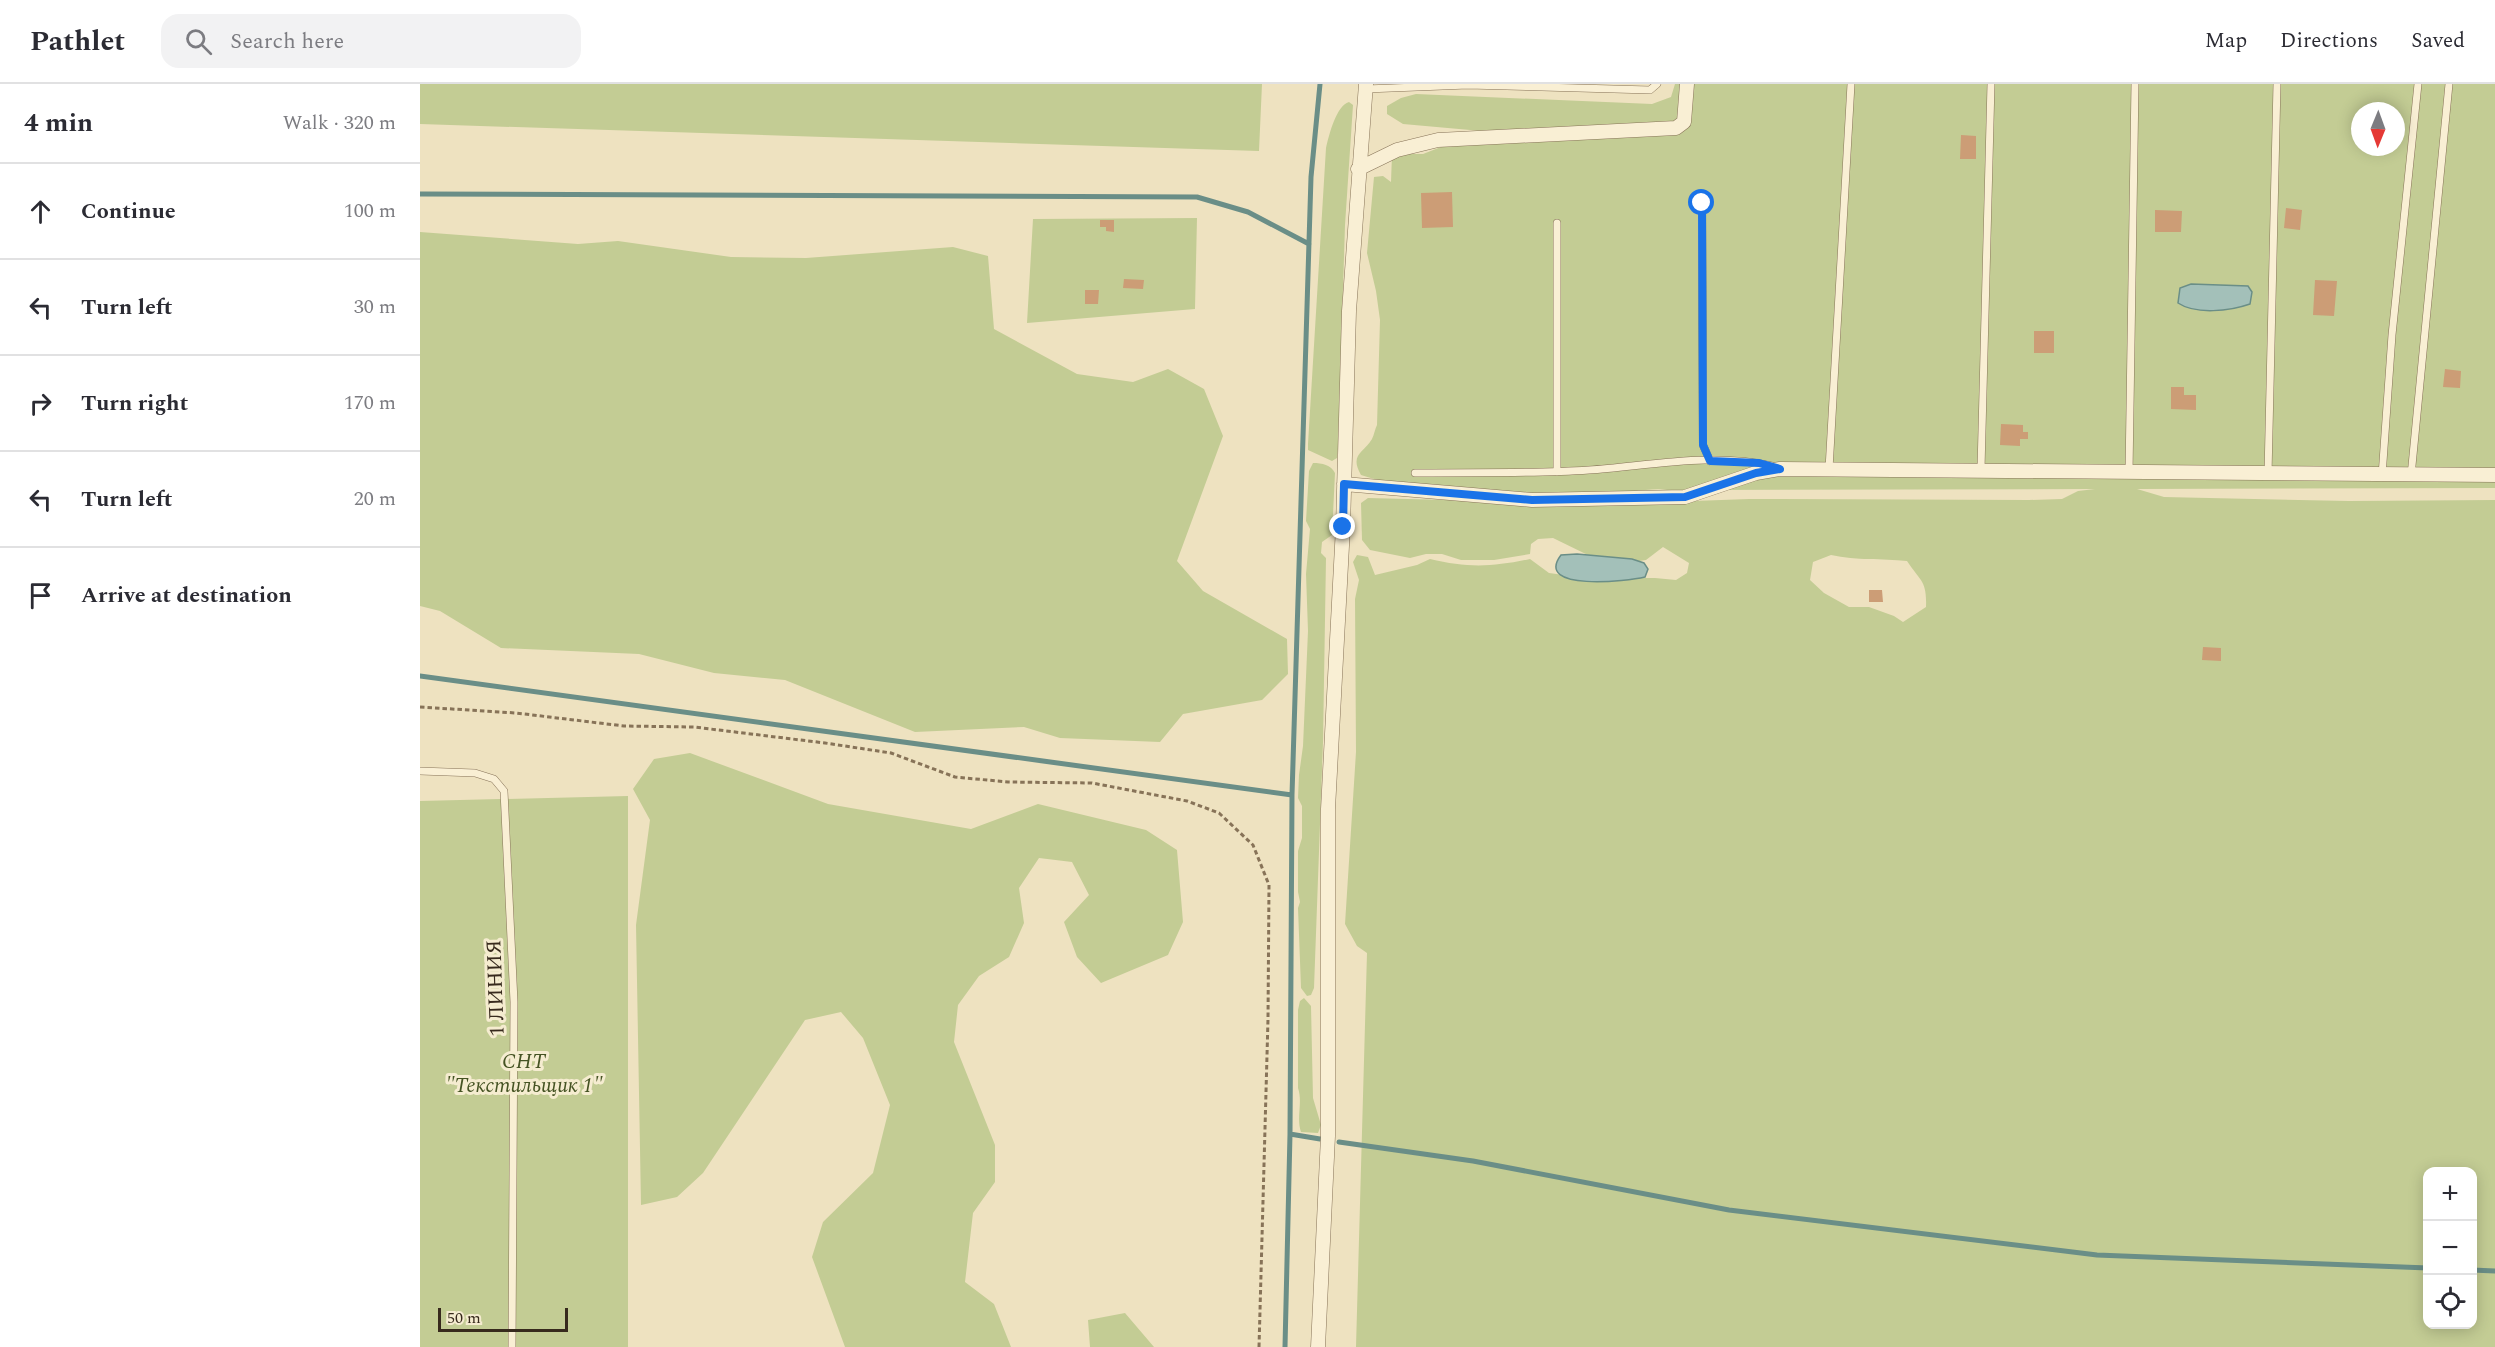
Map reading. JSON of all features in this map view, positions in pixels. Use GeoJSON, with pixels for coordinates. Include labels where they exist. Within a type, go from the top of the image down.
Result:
{"type":"FeatureCollection","features":[{"type":"Feature","properties":{"kind":"street"},"geometry":{"type":"LineString","coordinates":[[1358,169],[1397,150],[1438,140],[1676,128],[1684,122],[1687,84]]}},
{"type":"Feature","properties":{"kind":"street"},"geometry":{"type":"LineString","coordinates":[[1318,1347],[1328,1136],[1328,809],[1344,484],[1349,311],[1366,87]]}},
{"type":"Feature","properties":{"kind":"street"},"geometry":{"type":"LineString","coordinates":[[1344,484],[1532,500],[1685,497],[1756,473],[1780,469],[1981,469],[2382,476],[2495,475]]}},
{"type":"Feature","properties":{"kind":"lane"},"geometry":{"type":"LineString","coordinates":[[1366,87],[1468,84],[1650,90],[1657,84]]}},
{"type":"Feature","properties":{"kind":"lane"},"geometry":{"type":"LineString","coordinates":[[1829,469],[1851,84]]}},
{"type":"Feature","properties":{"kind":"lane"},"geometry":{"type":"LineString","coordinates":[[1981,469],[1991,84]]}},
{"type":"Feature","properties":{"kind":"lane"},"geometry":{"type":"LineString","coordinates":[[2129,473],[2135,84]]}},
{"type":"Feature","properties":{"kind":"lane"},"geometry":{"type":"LineString","coordinates":[[2268,475],[2277,84]]}},
{"type":"Feature","properties":{"kind":"lane"},"geometry":{"type":"LineString","coordinates":[[2382,476],[2392,335],[2418,84]]}},
{"type":"Feature","properties":{"kind":"lane"},"geometry":{"type":"LineString","coordinates":[[2411,476],[2449,84]]}},
{"type":"Feature","properties":{"kind":"lane"},"geometry":{"type":"LineString","coordinates":[[1702,203],[1703,445],[1710,461]]}},
{"type":"Feature","properties":{"kind":"lane"},"geometry":{"type":"LineString","coordinates":[[1557,223],[1557,472]]}},
{"type":"Feature","properties":{"kind":"lane"},"geometry":{"type":"LineString","coordinates":[[1415,473],[1557,472],[1710,461],[1759,463],[1780,469]]}},
{"type":"Feature","properties":{"kind":"lane","name":"1 ЛИНИЯ"},"geometry":{"type":"LineString","coordinates":[[420,771],[475,773],[494,779],[504,791],[514,1002],[512,1347]]}},
{"type":"Feature","properties":{"kind":"path"},"geometry":{"type":"LineString","coordinates":[[420,707],[516,713],[624,726],[694,727],[825,743],[891,753],[955,777],[1008,782],[1092,783],[1187,801],[1219,813],[1253,845],[1269,885],[1259,1347]]}},
{"type":"Feature","properties":{"kind":"green space"},"geometry":{"type":"Polygon","coordinates":[[[420,84],[1262,84],[1259,151],[420,124],[420,84]]]}},
{"type":"Feature","properties":{"kind":"green space"},"geometry":{"type":"Polygon","coordinates":[[[1675,84],[2495,84],[2495,488],[2137,489],[2164,497],[2349,501],[2495,500],[2495,1347],[1356,1347],[1367,953],[1357,946],[1345,924],[1356,752],[1355,599],[1359,580],[1353,562],[1357,555],[1368,557],[1375,575],[1417,565],[1430,559],[1456,564],[1480,565],[1504,564],[1530,559],[1549,573],[1586,578],[1676,580],[1687,573],[1689,563],[1663,547],[1646,560],[1633,562],[1594,558],[1553,538],[1538,539],[1531,544],[1530,554],[1494,560],[1461,560],[1442,554],[1426,554],[1410,558],[1370,550],[1362,540],[1361,503],[1368,498],[1610,504],[1749,499],[2029,500],[2062,499],[2078,491],[2095,489],[1695,490],[1674,492],[1653,489],[1611,494],[1373,490],[1374,479],[1361,475],[1357,458],[1369,444],[1377,425],[1380,320],[1367,253],[1374,177],[1383,176],[1391,182],[1392,154],[1423,154],[1441,147],[1527,135],[1403,124],[1387,114],[1387,106],[1401,98],[1416,94],[1652,104],[1671,97],[1675,84]],[[1831,555],[1813,562],[1810,580],[1824,593],[1849,607],[1869,607],[1894,616],[1903,622],[1926,607],[1924,586],[1907,561],[1831,555]]]}},
{"type":"Feature","properties":{"kind":"green space"},"geometry":{"type":"Polygon","coordinates":[[[1349,102],[1353,105],[1345,225],[1338,449],[1337,458],[1332,461],[1308,450],[1308,444],[1326,148],[1340,109],[1349,102]]]}},
{"type":"Feature","properties":{"kind":"green space"},"geometry":{"type":"Polygon","coordinates":[[[1197,218],[1195,309],[1027,323],[1033,219],[1197,218]]]}},
{"type":"Feature","properties":{"kind":"green space"},"geometry":{"type":"Polygon","coordinates":[[[420,232],[578,244],[618,241],[731,257],[806,258],[953,247],[988,256],[994,329],[1077,374],[1133,382],[1168,369],[1204,389],[1223,436],[1177,561],[1203,591],[1287,639],[1288,674],[1262,700],[1183,714],[1160,742],[1060,738],[1024,727],[915,732],[785,680],[714,673],[639,654],[501,648],[440,611],[420,606],[420,232]]]}},
{"type":"Feature","properties":{"kind":"green space"},"geometry":{"type":"Polygon","coordinates":[[[1313,463],[1326,465],[1335,473],[1332,535],[1322,542],[1321,553],[1326,558],[1323,742],[1314,988],[1311,995],[1307,996],[1301,988],[1298,851],[1302,838],[1302,806],[1298,798],[1303,746],[1308,631],[1306,574],[1310,529],[1306,521],[1309,471],[1313,463]]]}},
{"type":"Feature","properties":{"kind":"green space"},"geometry":{"type":"Polygon","coordinates":[[[690,753],[828,804],[971,829],[1038,804],[1146,830],[1177,850],[1183,922],[1168,955],[1101,983],[1077,957],[1064,922],[1089,895],[1072,862],[1039,858],[1019,888],[1024,923],[1009,957],[979,976],[958,1005],[954,1042],[995,1145],[995,1182],[973,1213],[965,1282],[994,1304],[1011,1347],[845,1347],[812,1257],[823,1222],[873,1173],[890,1105],[863,1038],[841,1012],[805,1020],[703,1173],[677,1197],[641,1205],[636,925],[650,820],[633,789],[654,759],[690,753]]]}},
{"type":"Feature","properties":{"kind":"green space","name":"СНТ \"Текстильщик 1\""},"geometry":{"type":"Polygon","coordinates":[[[628,796],[628,1347],[420,1347],[420,801],[628,796]]]}},
{"type":"Feature","properties":{"kind":"green space"},"geometry":{"type":"Polygon","coordinates":[[[1304,998],[1311,1006],[1313,1098],[1321,1125],[1318,1133],[1301,1132],[1300,1126],[1298,1010],[1300,1001],[1304,998]]]}},
{"type":"Feature","properties":{"kind":"green space"},"geometry":{"type":"Polygon","coordinates":[[[1125,1313],[1154,1347],[1090,1347],[1088,1320],[1125,1313]]]}},
{"type":"Feature","properties":{"kind":"water"},"geometry":{"type":"Polygon","coordinates":[[[2191,284],[2248,286],[2252,292],[2250,304],[2213,311],[2185,307],[2178,303],[2180,288],[2191,284]]]}},
{"type":"Feature","properties":{"kind":"water"},"geometry":{"type":"Polygon","coordinates":[[[1577,554],[1632,559],[1644,563],[1648,569],[1645,577],[1604,582],[1571,579],[1560,575],[1556,567],[1561,555],[1577,554]]]}},
{"type":"Feature","properties":{"kind":"building"},"geometry":{"type":"Polygon","coordinates":[[[1961,135],[1976,136],[1976,159],[1960,159],[1961,135]]]}},
{"type":"Feature","properties":{"kind":"building"},"geometry":{"type":"Polygon","coordinates":[[[1452,192],[1453,227],[1422,228],[1421,193],[1452,192]]]}},
{"type":"Feature","properties":{"kind":"building"},"geometry":{"type":"Polygon","coordinates":[[[2286,208],[2302,210],[2300,230],[2284,228],[2286,208]]]}},
{"type":"Feature","properties":{"kind":"building"},"geometry":{"type":"Polygon","coordinates":[[[2155,210],[2182,211],[2181,232],[2155,232],[2155,210]]]}},
{"type":"Feature","properties":{"kind":"building"},"geometry":{"type":"Polygon","coordinates":[[[1100,220],[1114,220],[1114,232],[1106,231],[1106,227],[1100,227],[1100,220]]]}},
{"type":"Feature","properties":{"kind":"building"},"geometry":{"type":"Polygon","coordinates":[[[1124,279],[1144,280],[1143,289],[1123,288],[1124,279]]]}},
{"type":"Feature","properties":{"kind":"building"},"geometry":{"type":"Polygon","coordinates":[[[2315,280],[2337,281],[2334,316],[2313,315],[2315,280]]]}},
{"type":"Feature","properties":{"kind":"building"},"geometry":{"type":"Polygon","coordinates":[[[1085,290],[1099,290],[1098,304],[1085,304],[1085,290]]]}},
{"type":"Feature","properties":{"kind":"building"},"geometry":{"type":"Polygon","coordinates":[[[2034,331],[2054,331],[2054,353],[2034,353],[2034,331]]]}},
{"type":"Feature","properties":{"kind":"building"},"geometry":{"type":"Polygon","coordinates":[[[2445,369],[2461,371],[2460,388],[2443,387],[2445,369]]]}},
{"type":"Feature","properties":{"kind":"building"},"geometry":{"type":"Polygon","coordinates":[[[2171,387],[2184,387],[2184,395],[2196,395],[2196,410],[2171,409],[2171,387]]]}},
{"type":"Feature","properties":{"kind":"building"},"geometry":{"type":"Polygon","coordinates":[[[2001,424],[2023,425],[2023,432],[2028,432],[2028,439],[2020,439],[2020,446],[2000,445],[2001,424]]]}},
{"type":"Feature","properties":{"kind":"building"},"geometry":{"type":"Polygon","coordinates":[[[1869,590],[1882,590],[1883,602],[1869,602],[1869,590]]]}},
{"type":"Feature","properties":{"kind":"building"},"geometry":{"type":"Polygon","coordinates":[[[2203,647],[2221,648],[2221,661],[2202,660],[2203,647]]]}},
{"type":"Feature","properties":{"kind":"waterway"},"geometry":{"type":"LineString","coordinates":[[1285,1347],[1290,1134],[1292,795],[1311,177],[1320,84]]}},
{"type":"Feature","properties":{"kind":"waterway"},"geometry":{"type":"LineString","coordinates":[[420,194],[1197,197],[1248,212],[1309,244]]}},
{"type":"Feature","properties":{"kind":"waterway"},"geometry":{"type":"LineString","coordinates":[[420,676],[1292,795]]}},
{"type":"Feature","properties":{"kind":"waterway"},"geometry":{"type":"LineString","coordinates":[[1290,1134],[1320,1139]]}},
{"type":"Feature","properties":{"kind":"waterway"},"geometry":{"type":"LineString","coordinates":[[1339,1142],[1473,1161],[1729,1210],[2097,1255],[2423,1268]]}},
{"type":"Feature","properties":{"kind":"waterway"},"geometry":{"type":"LineString","coordinates":[[2477,1270],[2495,1271]]}},
{"type":"Feature","properties":{"kind":"route"},"geometry":{"type":"LineString","coordinates":[[1343,527],[1344,484],[1532,500],[1685,497],[1756,473],[1780,469],[1759,463],[1710,461],[1703,445],[1702,203]]}}]}
